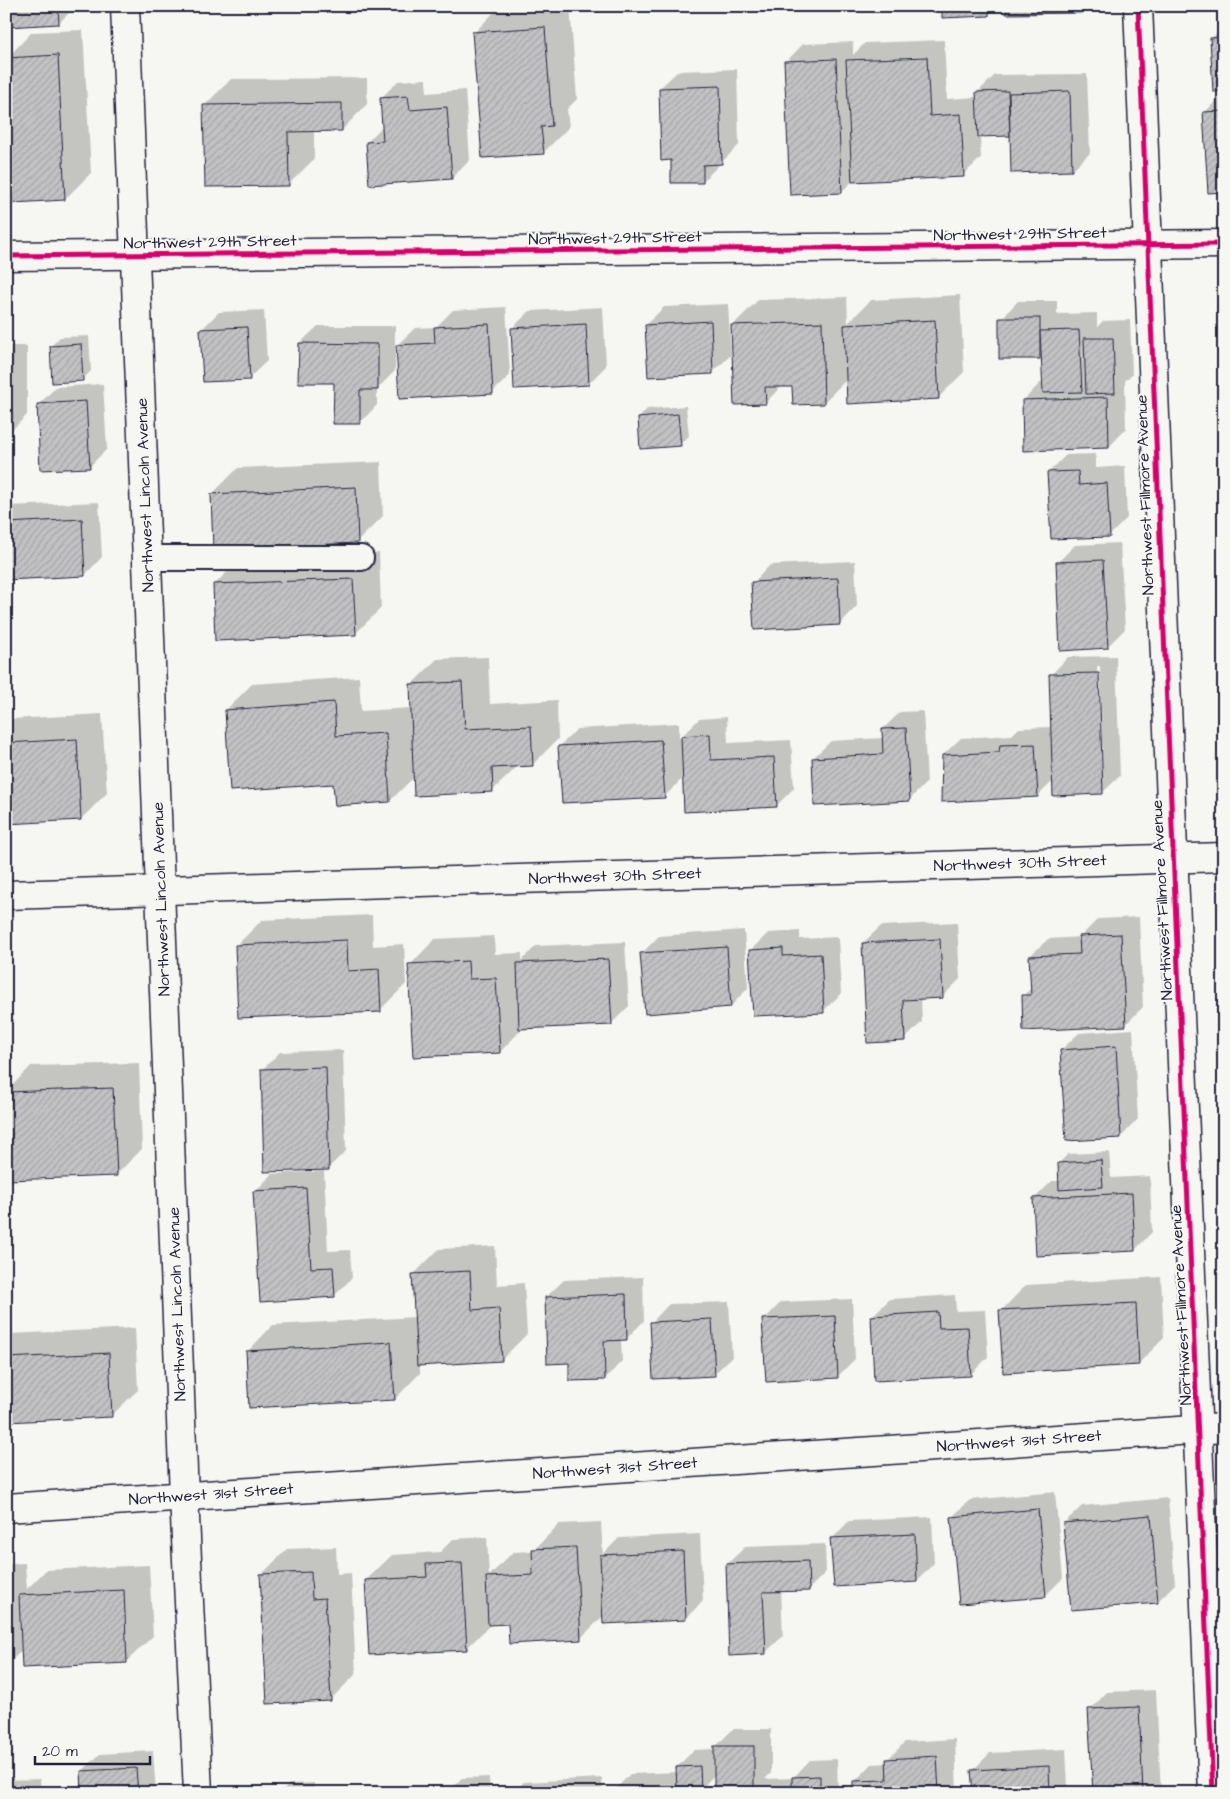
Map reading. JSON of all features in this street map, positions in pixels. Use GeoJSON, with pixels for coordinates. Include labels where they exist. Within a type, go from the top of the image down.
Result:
{"type":"FeatureCollection","features":[{"type":"Feature","properties":{"kind":"street","name":"Northwest Lincoln Avenue"},"geometry":{"type":"LineString","coordinates":[[125,6],[184,1496],[198,1793]]}},
{"type":"Feature","properties":{"kind":"street","name":"Northwest Fillmore Avenue"},"geometry":{"type":"LineString","coordinates":[[1138,6],[1172,858],[1212,1429],[1213,1793]]}},
{"type":"Feature","properties":{"kind":"street","name":"Northwest 29th Street"},"geometry":{"type":"LineString","coordinates":[[6,256],[1224,244]]}},
{"type":"Feature","properties":{"kind":"street","name":"Northwest 30th Street"},"geometry":{"type":"LineString","coordinates":[[6,895],[1224,856]]}},
{"type":"Feature","properties":{"kind":"street","name":"Northwest 31st Street"},"geometry":{"type":"LineString","coordinates":[[6,1508],[1212,1429]]}},
{"type":"Feature","properties":{"kind":"lane"},"geometry":{"type":"LineString","coordinates":[[148,558],[361,558]]}},
{"type":"Feature","properties":{"kind":"building"},"geometry":{"type":"Polygon","coordinates":[[[6,6],[58,6],[59,24],[6,27],[6,6]]]}},
{"type":"Feature","properties":{"kind":"building"},"geometry":{"type":"Polygon","coordinates":[[[197,6],[251,6],[197,9],[197,6]]]}},
{"type":"Feature","properties":{"kind":"building"},"geometry":{"type":"Polygon","coordinates":[[[942,6],[989,6],[989,16],[942,18],[942,6]]]}},
{"type":"Feature","properties":{"kind":"building"},"geometry":{"type":"Polygon","coordinates":[[[1006,6],[1081,6],[1081,13],[1006,14],[1006,6]]]}},
{"type":"Feature","properties":{"kind":"building"},"geometry":{"type":"Polygon","coordinates":[[[545,27],[552,126],[541,127],[544,154],[482,158],[472,32],[545,27]]]}},
{"type":"Feature","properties":{"kind":"building"},"geometry":{"type":"Polygon","coordinates":[[[1224,37],[1224,91],[1213,92],[1210,38],[1224,37]]]}},
{"type":"Feature","properties":{"kind":"building"},"geometry":{"type":"Polygon","coordinates":[[[58,55],[65,200],[13,203],[6,58],[58,55]]]}},
{"type":"Feature","properties":{"kind":"building"},"geometry":{"type":"Polygon","coordinates":[[[927,57],[930,116],[961,114],[964,177],[852,182],[846,60],[927,57]]]}},
{"type":"Feature","properties":{"kind":"building"},"geometry":{"type":"Polygon","coordinates":[[[836,59],[842,193],[790,195],[784,61],[836,59]]]}},
{"type":"Feature","properties":{"kind":"building"},"geometry":{"type":"Polygon","coordinates":[[[720,86],[722,164],[703,165],[703,183],[671,183],[671,160],[661,161],[659,88],[720,86]]]}},
{"type":"Feature","properties":{"kind":"building"},"geometry":{"type":"Polygon","coordinates":[[[1008,91],[1010,136],[978,137],[976,92],[1008,91]]]}},
{"type":"Feature","properties":{"kind":"building"},"geometry":{"type":"Polygon","coordinates":[[[1070,91],[1072,171],[1011,173],[1009,93],[1070,91]]]}},
{"type":"Feature","properties":{"kind":"building"},"geometry":{"type":"Polygon","coordinates":[[[408,96],[410,110],[447,107],[452,179],[369,185],[366,142],[383,141],[380,98],[408,96]]]}},
{"type":"Feature","properties":{"kind":"building"},"geometry":{"type":"Polygon","coordinates":[[[342,103],[342,131],[288,132],[289,186],[205,187],[203,105],[342,103]]]}},
{"type":"Feature","properties":{"kind":"building"},"geometry":{"type":"Polygon","coordinates":[[[1224,111],[1224,192],[1208,193],[1203,112],[1224,111]]]}},
{"type":"Feature","properties":{"kind":"building"},"geometry":{"type":"Polygon","coordinates":[[[999,318],[1040,318],[1040,359],[999,359],[999,318]]]}},
{"type":"Feature","properties":{"kind":"building"},"geometry":{"type":"Polygon","coordinates":[[[935,320],[939,399],[847,404],[844,325],[935,320]]]}},
{"type":"Feature","properties":{"kind":"building"},"geometry":{"type":"Polygon","coordinates":[[[711,321],[713,374],[648,377],[645,325],[711,321]]]}},
{"type":"Feature","properties":{"kind":"building"},"geometry":{"type":"Polygon","coordinates":[[[822,322],[824,404],[793,405],[792,387],[765,387],[766,404],[734,405],[731,325],[822,322]]]}},
{"type":"Feature","properties":{"kind":"building"},"geometry":{"type":"Polygon","coordinates":[[[489,324],[493,394],[399,399],[396,345],[435,343],[434,327],[489,324]]]}},
{"type":"Feature","properties":{"kind":"building"},"geometry":{"type":"Polygon","coordinates":[[[586,324],[589,385],[514,389],[511,328],[586,324]]]}},
{"type":"Feature","properties":{"kind":"building"},"geometry":{"type":"Polygon","coordinates":[[[247,327],[250,380],[203,382],[200,329],[247,327]]]}},
{"type":"Feature","properties":{"kind":"building"},"geometry":{"type":"Polygon","coordinates":[[[1079,330],[1082,392],[1043,393],[1040,331],[1079,330]]]}},
{"type":"Feature","properties":{"kind":"building"},"geometry":{"type":"Polygon","coordinates":[[[1084,338],[1113,338],[1115,393],[1086,394],[1084,338]]]}},
{"type":"Feature","properties":{"kind":"building"},"geometry":{"type":"Polygon","coordinates":[[[299,343],[378,344],[378,390],[360,390],[360,424],[333,424],[334,383],[298,383],[299,343]]]}},
{"type":"Feature","properties":{"kind":"building"},"geometry":{"type":"Polygon","coordinates":[[[81,344],[83,381],[52,383],[50,346],[81,344]]]}},
{"type":"Feature","properties":{"kind":"building"},"geometry":{"type":"Polygon","coordinates":[[[6,363],[10,363],[10,434],[6,434],[6,363]]]}},
{"type":"Feature","properties":{"kind":"building"},"geometry":{"type":"Polygon","coordinates":[[[1108,397],[1109,448],[1023,451],[1022,400],[1108,397]]]}},
{"type":"Feature","properties":{"kind":"building"},"geometry":{"type":"Polygon","coordinates":[[[86,401],[90,468],[40,470],[37,404],[86,401]]]}},
{"type":"Feature","properties":{"kind":"building"},"geometry":{"type":"Polygon","coordinates":[[[678,414],[681,446],[640,449],[638,418],[678,414]]]}},
{"type":"Feature","properties":{"kind":"building"},"geometry":{"type":"Polygon","coordinates":[[[1078,471],[1079,485],[1107,483],[1110,537],[1051,539],[1047,472],[1078,471]]]}},
{"type":"Feature","properties":{"kind":"building"},"geometry":{"type":"Polygon","coordinates":[[[356,487],[358,543],[213,549],[211,494],[356,487]]]}},
{"type":"Feature","properties":{"kind":"building"},"geometry":{"type":"Polygon","coordinates":[[[82,519],[85,576],[6,580],[6,523],[82,519]]]}},
{"type":"Feature","properties":{"kind":"building"},"geometry":{"type":"Polygon","coordinates":[[[1103,560],[1108,648],[1060,651],[1056,562],[1103,560]]]}},
{"type":"Feature","properties":{"kind":"building"},"geometry":{"type":"Polygon","coordinates":[[[838,578],[840,625],[754,630],[751,582],[838,578]]]}},
{"type":"Feature","properties":{"kind":"building"},"geometry":{"type":"Polygon","coordinates":[[[353,579],[356,635],[215,641],[213,584],[353,579]]]}},
{"type":"Feature","properties":{"kind":"building"},"geometry":{"type":"Polygon","coordinates":[[[1099,673],[1103,794],[1053,796],[1049,674],[1099,673]]]}},
{"type":"Feature","properties":{"kind":"building"},"geometry":{"type":"Polygon","coordinates":[[[462,682],[465,729],[531,726],[533,766],[492,768],[493,792],[414,796],[410,684],[462,682]]]}},
{"type":"Feature","properties":{"kind":"building"},"geometry":{"type":"Polygon","coordinates":[[[334,702],[336,736],[386,733],[390,802],[335,806],[333,784],[230,791],[225,710],[334,702]]]}},
{"type":"Feature","properties":{"kind":"building"},"geometry":{"type":"Polygon","coordinates":[[[906,728],[910,801],[814,806],[812,758],[883,754],[882,729],[906,728]]]}},
{"type":"Feature","properties":{"kind":"building"},"geometry":{"type":"Polygon","coordinates":[[[710,734],[711,760],[774,757],[777,807],[684,812],[681,736],[710,734]]]}},
{"type":"Feature","properties":{"kind":"building"},"geometry":{"type":"Polygon","coordinates":[[[77,739],[81,820],[6,824],[6,743],[77,739]]]}},
{"type":"Feature","properties":{"kind":"building"},"geometry":{"type":"Polygon","coordinates":[[[661,740],[665,798],[562,803],[558,746],[661,740]]]}},
{"type":"Feature","properties":{"kind":"building"},"geometry":{"type":"Polygon","coordinates":[[[1035,744],[1038,797],[941,802],[942,755],[999,752],[1000,745],[1035,744]]]}},
{"type":"Feature","properties":{"kind":"building"},"geometry":{"type":"Polygon","coordinates":[[[1121,934],[1126,1026],[1023,1031],[1022,995],[1031,995],[1029,956],[1080,954],[1079,936],[1121,934]]]}},
{"type":"Feature","properties":{"kind":"building"},"geometry":{"type":"Polygon","coordinates":[[[940,939],[943,998],[903,1000],[905,1041],[867,1043],[862,943],[940,939]]]}},
{"type":"Feature","properties":{"kind":"building"},"geometry":{"type":"Polygon","coordinates":[[[347,940],[348,971],[379,969],[381,1012],[238,1018],[235,945],[347,940]]]}},
{"type":"Feature","properties":{"kind":"building"},"geometry":{"type":"Polygon","coordinates":[[[727,947],[731,1007],[645,1014],[640,953],[727,947]]]}},
{"type":"Feature","properties":{"kind":"building"},"geometry":{"type":"Polygon","coordinates":[[[783,948],[783,956],[821,954],[824,1013],[753,1016],[749,950],[783,948]]]}},
{"type":"Feature","properties":{"kind":"building"},"geometry":{"type":"Polygon","coordinates":[[[608,959],[612,1025],[519,1029],[517,963],[608,959]]]}},
{"type":"Feature","properties":{"kind":"building"},"geometry":{"type":"Polygon","coordinates":[[[468,961],[469,979],[496,978],[500,1053],[413,1057],[408,964],[468,961]]]}},
{"type":"Feature","properties":{"kind":"building"},"geometry":{"type":"Polygon","coordinates":[[[1116,1046],[1121,1138],[1066,1141],[1060,1050],[1116,1046]]]}},
{"type":"Feature","properties":{"kind":"building"},"geometry":{"type":"Polygon","coordinates":[[[326,1067],[329,1170],[264,1172],[261,1069],[326,1067]]]}},
{"type":"Feature","properties":{"kind":"building"},"geometry":{"type":"Polygon","coordinates":[[[113,1088],[117,1176],[8,1180],[6,1092],[113,1088]]]}},
{"type":"Feature","properties":{"kind":"building"},"geometry":{"type":"Polygon","coordinates":[[[1101,1160],[1103,1187],[1059,1190],[1058,1163],[1101,1160]]]}},
{"type":"Feature","properties":{"kind":"building"},"geometry":{"type":"Polygon","coordinates":[[[306,1188],[311,1268],[333,1267],[335,1297],[260,1302],[253,1191],[306,1188]]]}},
{"type":"Feature","properties":{"kind":"building"},"geometry":{"type":"Polygon","coordinates":[[[1132,1193],[1135,1251],[1036,1256],[1033,1198],[1132,1193]]]}},
{"type":"Feature","properties":{"kind":"building"},"geometry":{"type":"Polygon","coordinates":[[[470,1271],[472,1310],[499,1308],[502,1361],[417,1366],[412,1274],[470,1271]]]}},
{"type":"Feature","properties":{"kind":"building"},"geometry":{"type":"Polygon","coordinates":[[[626,1294],[627,1340],[604,1341],[605,1380],[569,1381],[569,1363],[547,1364],[545,1297],[626,1294]]]}},
{"type":"Feature","properties":{"kind":"building"},"geometry":{"type":"Polygon","coordinates":[[[1136,1303],[1139,1365],[1003,1373],[999,1310],[1136,1303]]]}},
{"type":"Feature","properties":{"kind":"building"},"geometry":{"type":"Polygon","coordinates":[[[938,1312],[939,1328],[968,1327],[971,1376],[874,1381],[871,1316],[938,1312]]]}},
{"type":"Feature","properties":{"kind":"building"},"geometry":{"type":"Polygon","coordinates":[[[835,1316],[838,1378],[766,1382],[762,1319],[835,1316]]]}},
{"type":"Feature","properties":{"kind":"building"},"geometry":{"type":"Polygon","coordinates":[[[712,1319],[715,1376],[653,1379],[650,1322],[712,1319]]]}},
{"type":"Feature","properties":{"kind":"building"},"geometry":{"type":"Polygon","coordinates":[[[391,1342],[395,1400],[249,1408],[246,1351],[391,1342]]]}},
{"type":"Feature","properties":{"kind":"building"},"geometry":{"type":"Polygon","coordinates":[[[109,1353],[112,1417],[6,1422],[6,1358],[109,1353]]]}},
{"type":"Feature","properties":{"kind":"building"},"geometry":{"type":"Polygon","coordinates":[[[1038,1509],[1046,1597],[959,1604],[951,1517],[1038,1509]]]}},
{"type":"Feature","properties":{"kind":"building"},"geometry":{"type":"Polygon","coordinates":[[[1151,1515],[1158,1603],[1071,1610],[1063,1523],[1151,1515]]]}},
{"type":"Feature","properties":{"kind":"building"},"geometry":{"type":"Polygon","coordinates":[[[915,1534],[917,1582],[834,1587],[830,1538],[915,1534]]]}},
{"type":"Feature","properties":{"kind":"building"},"geometry":{"type":"Polygon","coordinates":[[[576,1547],[581,1640],[509,1644],[508,1624],[488,1625],[486,1577],[533,1575],[532,1549],[576,1547]]]}},
{"type":"Feature","properties":{"kind":"building"},"geometry":{"type":"Polygon","coordinates":[[[683,1551],[686,1620],[603,1624],[600,1555],[683,1551]]]}},
{"type":"Feature","properties":{"kind":"building"},"geometry":{"type":"Polygon","coordinates":[[[808,1561],[809,1591],[763,1592],[766,1654],[729,1656],[726,1564],[808,1561]]]}},
{"type":"Feature","properties":{"kind":"building"},"geometry":{"type":"Polygon","coordinates":[[[462,1563],[467,1650],[369,1655],[365,1580],[427,1577],[426,1564],[462,1563]]]}},
{"type":"Feature","properties":{"kind":"building"},"geometry":{"type":"Polygon","coordinates":[[[311,1572],[312,1599],[325,1598],[331,1701],[267,1704],[260,1574],[311,1572]]]}},
{"type":"Feature","properties":{"kind":"building"},"geometry":{"type":"Polygon","coordinates":[[[124,1590],[127,1663],[22,1668],[19,1595],[124,1590]]]}},
{"type":"Feature","properties":{"kind":"building"},"geometry":{"type":"Polygon","coordinates":[[[1139,1707],[1143,1793],[1093,1793],[1088,1709],[1139,1707]]]}},
{"type":"Feature","properties":{"kind":"building"},"geometry":{"type":"Polygon","coordinates":[[[714,1746],[754,1746],[754,1792],[714,1792],[714,1746]]]}},
{"type":"Feature","properties":{"kind":"building"},"geometry":{"type":"Polygon","coordinates":[[[937,1756],[939,1793],[853,1793],[853,1781],[887,1780],[886,1759],[937,1756]]]}},
{"type":"Feature","properties":{"kind":"building"},"geometry":{"type":"Polygon","coordinates":[[[700,1766],[701,1790],[683,1791],[683,1793],[611,1793],[611,1791],[677,1788],[676,1767],[700,1766]]]}},
{"type":"Feature","properties":{"kind":"building"},"geometry":{"type":"Polygon","coordinates":[[[1049,1766],[1050,1793],[973,1793],[971,1770],[1049,1766]]]}},
{"type":"Feature","properties":{"kind":"building"},"geometry":{"type":"Polygon","coordinates":[[[136,1768],[138,1793],[82,1793],[81,1771],[136,1768]]]}},
{"type":"Feature","properties":{"kind":"building"},"geometry":{"type":"Polygon","coordinates":[[[820,1776],[820,1793],[792,1793],[792,1777],[820,1776]]]}},
{"type":"Feature","properties":{"kind":"cycle path"},"geometry":{"type":"LineString","coordinates":[[1138,6],[1213,1793]]}},
{"type":"Feature","properties":{"kind":"cycle path"},"geometry":{"type":"LineString","coordinates":[[6,256],[1224,244]]}}]}
